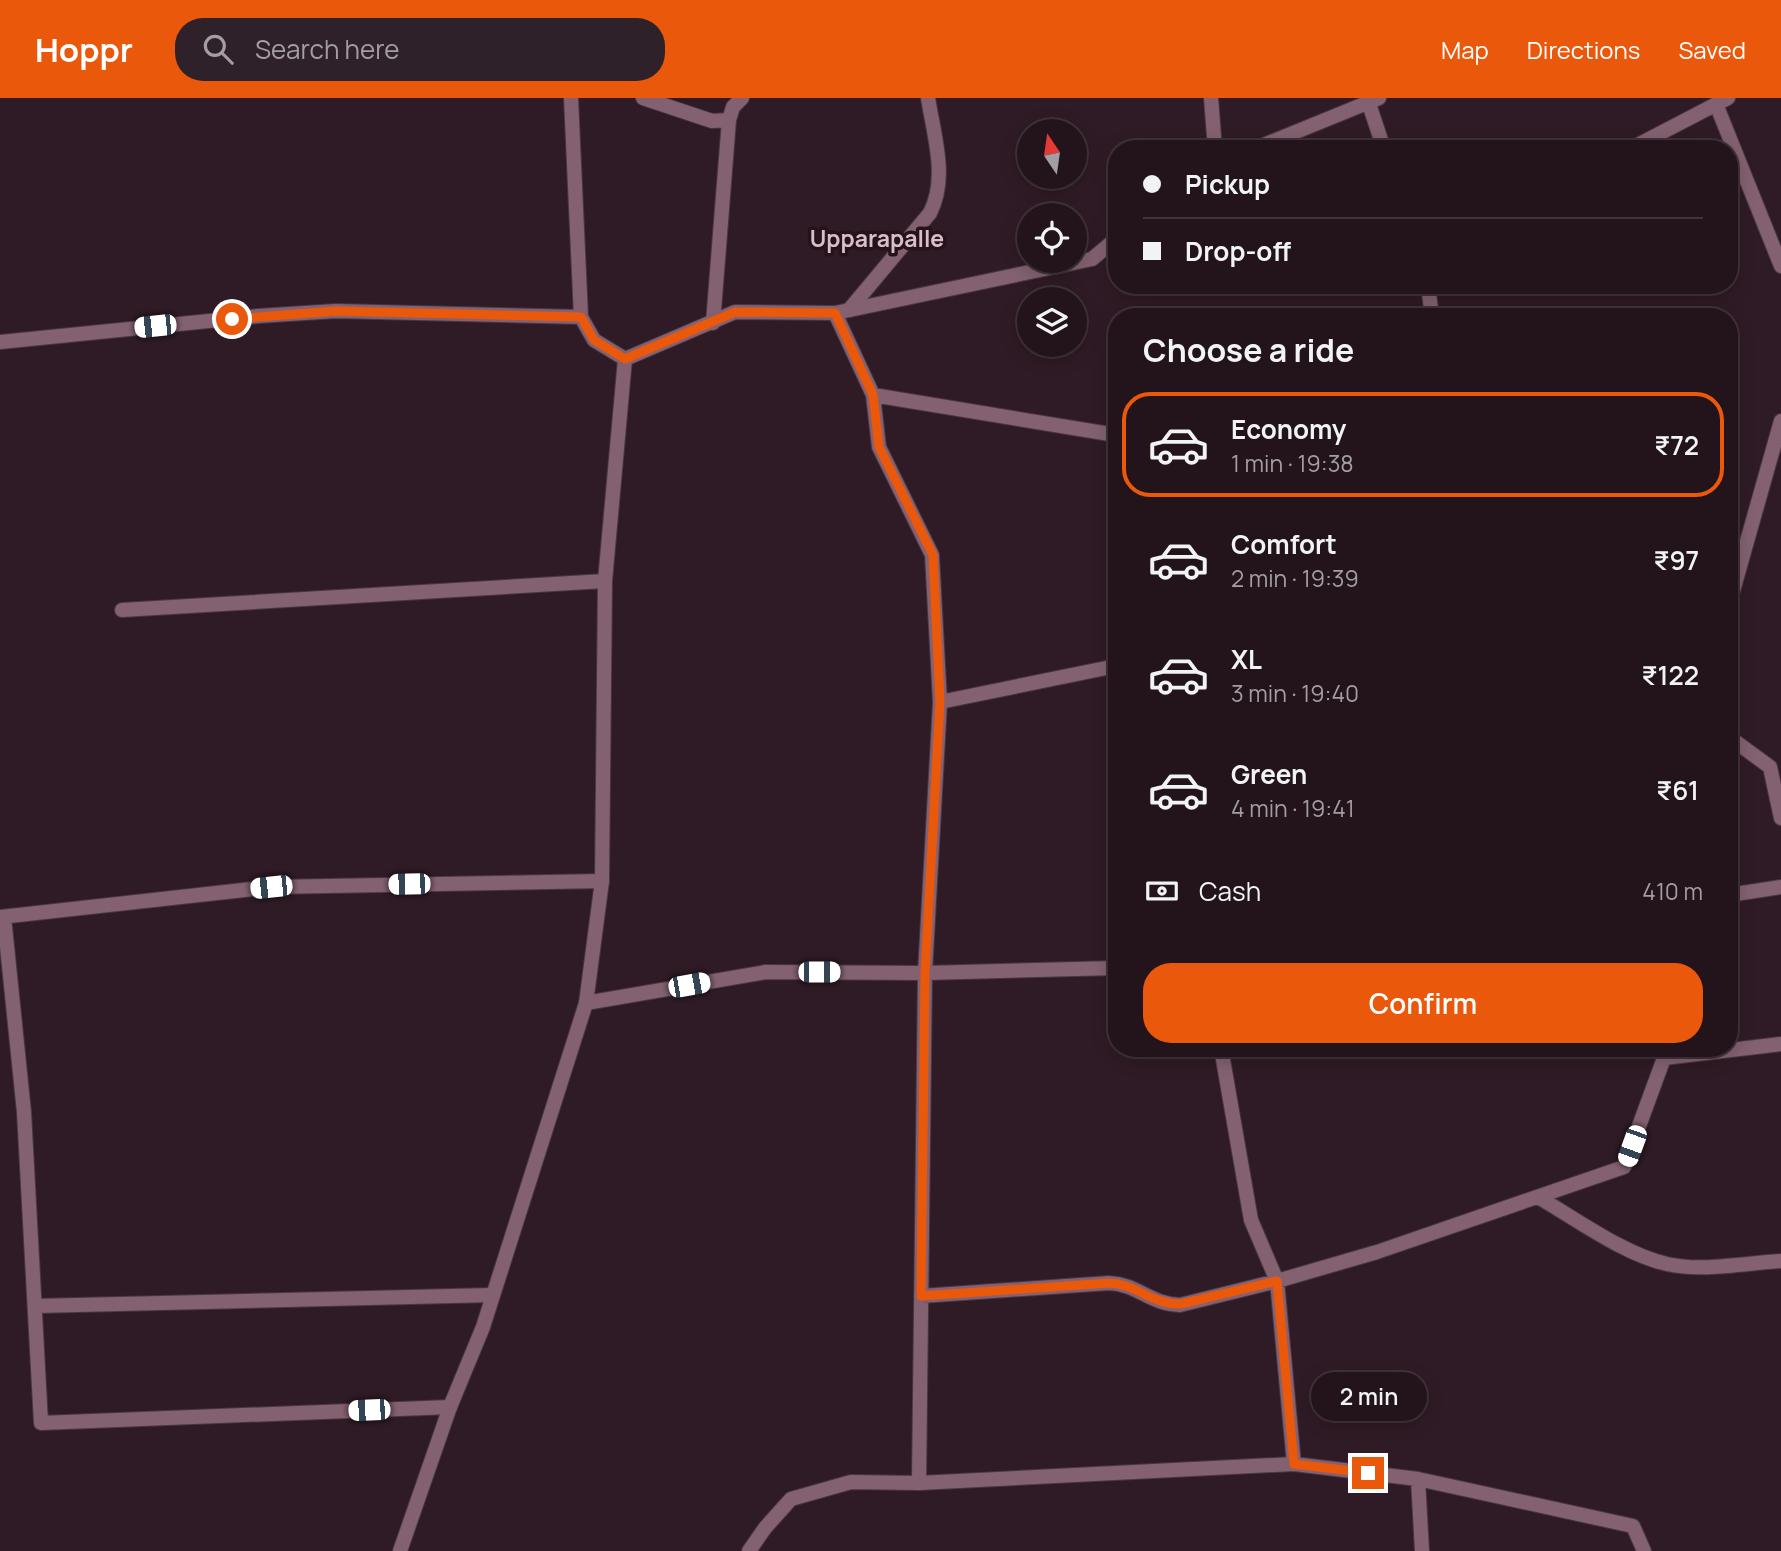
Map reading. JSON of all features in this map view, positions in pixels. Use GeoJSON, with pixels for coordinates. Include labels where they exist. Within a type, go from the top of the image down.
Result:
{"type":"FeatureCollection","features":[{"type":"Feature","properties":{"kind":"street"},"geometry":{"type":"LineString","coordinates":[[571,98],[581,317],[594,340],[625,359]]}},
{"type":"Feature","properties":{"kind":"street"},"geometry":{"type":"LineString","coordinates":[[643,98],[712,121],[729,120]]}},
{"type":"Feature","properties":{"kind":"street"},"geometry":{"type":"LineString","coordinates":[[713,323],[729,120],[733,107],[742,98]]}},
{"type":"Feature","properties":{"kind":"street"},"geometry":{"type":"LineString","coordinates":[[842,311],[930,213],[936,200],[940,182],[928,98]]}},
{"type":"Feature","properties":{"kind":"street"},"geometry":{"type":"LineString","coordinates":[[1212,98],[1214,140]]}},
{"type":"Feature","properties":{"kind":"street"},"geometry":{"type":"LineString","coordinates":[[1276,140],[1374,101],[1382,140]]}},
{"type":"Feature","properties":{"kind":"street"},"geometry":{"type":"LineString","coordinates":[[1647,140],[1722,101],[1736,140]]}},
{"type":"Feature","properties":{"kind":"street"},"geometry":{"type":"LineString","coordinates":[[1738,146],[1781,266]]}},
{"type":"Feature","properties":{"kind":"street"},"geometry":{"type":"LineString","coordinates":[[625,359],[735,312],[842,311],[1092,259],[1108,246]]}},
{"type":"Feature","properties":{"kind":"street"},"geometry":{"type":"LineString","coordinates":[[0,342],[336,311],[581,317]]}},
{"type":"Feature","properties":{"kind":"street"},"geometry":{"type":"LineString","coordinates":[[842,311],[873,395],[879,447],[933,555],[940,702],[925,973],[919,1483]]}},
{"type":"Feature","properties":{"kind":"street"},"geometry":{"type":"LineString","coordinates":[[400,1551],[450,1407],[493,1295],[586,1003],[602,881],[605,581],[625,359]]}},
{"type":"Feature","properties":{"kind":"street"},"geometry":{"type":"LineString","coordinates":[[873,395],[1108,434]]}},
{"type":"Feature","properties":{"kind":"street"},"geometry":{"type":"LineString","coordinates":[[1738,573],[1781,421]]}},
{"type":"Feature","properties":{"kind":"street"},"geometry":{"type":"LineString","coordinates":[[121,610],[605,581]]}},
{"type":"Feature","properties":{"kind":"street"},"geometry":{"type":"LineString","coordinates":[[940,702],[1108,668]]}},
{"type":"Feature","properties":{"kind":"street"},"geometry":{"type":"LineString","coordinates":[[1738,743],[1775,766],[1781,818]]}},
{"type":"Feature","properties":{"kind":"street"},"geometry":{"type":"LineString","coordinates":[[450,1407],[41,1423],[24,1112],[2,917],[271,887],[602,881]]}},
{"type":"Feature","properties":{"kind":"street"},"geometry":{"type":"LineString","coordinates":[[1738,894],[1781,887]]}},
{"type":"Feature","properties":{"kind":"street"},"geometry":{"type":"LineString","coordinates":[[586,1003],[766,972],[925,973],[1108,968]]}},
{"type":"Feature","properties":{"kind":"street"},"geometry":{"type":"LineString","coordinates":[[1738,1047],[1781,1044]]}},
{"type":"Feature","properties":{"kind":"street"},"geometry":{"type":"LineString","coordinates":[[1223,1057],[1251,1220],[1277,1281],[1294,1464]]}},
{"type":"Feature","properties":{"kind":"street"},"geometry":{"type":"LineString","coordinates":[[921,1296],[1124,1283],[1150,1299],[1165,1304],[1181,1304],[1277,1281],[1377,1252],[1624,1167],[1662,1057]]}},
{"type":"Feature","properties":{"kind":"street"},"geometry":{"type":"LineString","coordinates":[[1538,1197],[1635,1254],[1668,1265],[1781,1261]]}},
{"type":"Feature","properties":{"kind":"street"},"geometry":{"type":"LineString","coordinates":[[34,1306],[493,1295]]}},
{"type":"Feature","properties":{"kind":"street"},"geometry":{"type":"LineString","coordinates":[[749,1551],[791,1499],[851,1482],[919,1483],[1294,1464],[1418,1479],[1633,1525],[1644,1551]]}},
{"type":"Feature","properties":{"kind":"street"},"geometry":{"type":"LineString","coordinates":[[1418,1479],[1423,1551]]}},
{"type":"Feature","properties":{"kind":"district","name":"Upparapalle"},"geometry":{"type":"Point","coordinates":[877,239]}},
{"type":"Feature","properties":{"kind":"route"},"geometry":{"type":"LineString","coordinates":[[232,319],[336,311],[581,317],[594,340],[625,359],[735,312],[835,313],[873,395],[879,447],[933,555],[940,702],[925,973],[921,1296],[1124,1283],[1150,1299],[1165,1304],[1181,1304],[1277,1281],[1294,1464],[1368,1473]]}}]}
